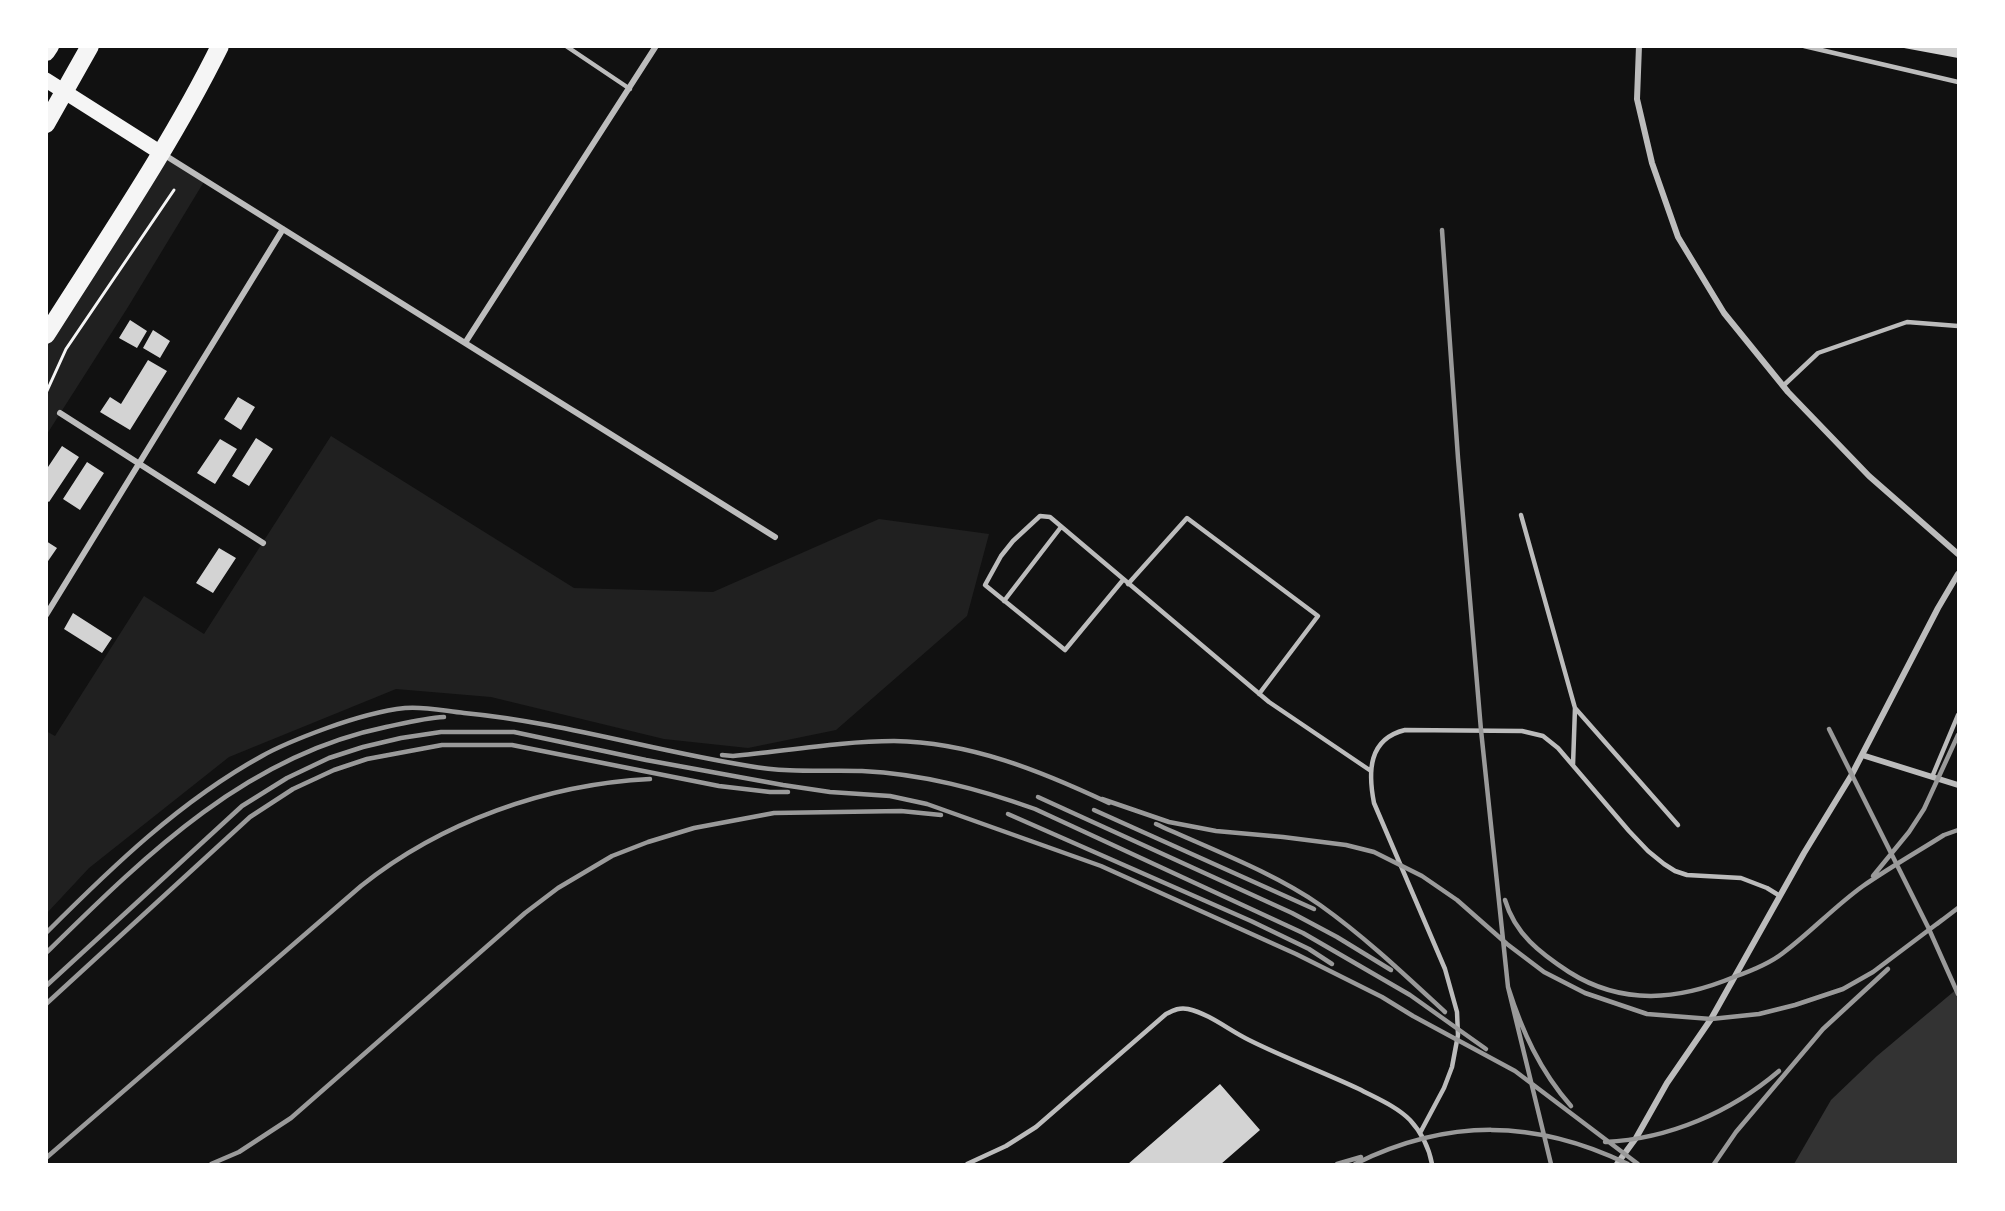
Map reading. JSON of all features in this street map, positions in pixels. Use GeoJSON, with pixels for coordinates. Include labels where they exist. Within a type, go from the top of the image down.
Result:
{"type":"FeatureCollection","features":[{"type":"Feature","properties":{"kind":"highway"},"geometry":{"type":"LineString","coordinates":[[46,52],[50,46]]}},
{"type":"Feature","properties":{"kind":"highway"},"geometry":{"type":"LineString","coordinates":[[46,124],[90,46]]}},
{"type":"Feature","properties":{"kind":"highway"},"geometry":{"type":"LineString","coordinates":[[46,334],[161,153],[202,83],[220,46]]}},
{"type":"Feature","properties":{"kind":"main road"},"geometry":{"type":"LineString","coordinates":[[46,80],[161,153]]}},
{"type":"Feature","properties":{"kind":"street"},"geometry":{"type":"LineString","coordinates":[[465,343],[656,46]]}},
{"type":"Feature","properties":{"kind":"street"},"geometry":{"type":"LineString","coordinates":[[1639,46],[1637,99],[1652,163],[1678,237],[1724,313],[1783,386],[1869,476],[1959,554]]}},
{"type":"Feature","properties":{"kind":"street"},"geometry":{"type":"LineString","coordinates":[[161,153],[775,537]]}},
{"type":"Feature","properties":{"kind":"street"},"geometry":{"type":"LineString","coordinates":[[46,615],[284,229]]}},
{"type":"Feature","properties":{"kind":"street"},"geometry":{"type":"LineString","coordinates":[[60,413],[262,543]]}},
{"type":"Feature","properties":{"kind":"street"},"geometry":{"type":"LineString","coordinates":[[1617,1164],[1636,1138],[1667,1083],[1711,1019],[1862,755],[1938,608],[1959,574]]}},
{"type":"Feature","properties":{"kind":"street"},"geometry":{"type":"LineString","coordinates":[[1862,755],[1959,784]]}},
{"type":"Feature","properties":{"kind":"lane"},"geometry":{"type":"LineString","coordinates":[[566,46],[630,89]]}},
{"type":"Feature","properties":{"kind":"lane"},"geometry":{"type":"LineString","coordinates":[[1804,46],[1959,82]]}},
{"type":"Feature","properties":{"kind":"lane"},"geometry":{"type":"LineString","coordinates":[[1783,386],[1818,353],[1907,321],[1959,326]]}},
{"type":"Feature","properties":{"kind":"lane"},"geometry":{"type":"LineString","coordinates":[[1521,514],[1575,708],[1572,765]]}},
{"type":"Feature","properties":{"kind":"lane"},"geometry":{"type":"LineString","coordinates":[[1259,694],[1318,616],[1187,518],[1125,582],[1065,650],[985,585],[1000,556],[1013,541],[1040,516],[1050,517],[1125,582],[1259,694],[1308,730],[1371,771]]}},
{"type":"Feature","properties":{"kind":"lane"},"geometry":{"type":"LineString","coordinates":[[1004,601],[1061,527]]}},
{"type":"Feature","properties":{"kind":"lane"},"geometry":{"type":"LineString","coordinates":[[1575,708],[1678,825]]}},
{"type":"Feature","properties":{"kind":"lane"},"geometry":{"type":"LineString","coordinates":[[1932,777],[1959,715]]}},
{"type":"Feature","properties":{"kind":"lane"},"geometry":{"type":"LineString","coordinates":[[1420,1133],[1444,1088],[1452,1067],[1458,1035],[1457,1012],[1445,969],[1380,820],[1371,787],[1373,758],[1378,746],[1392,733],[1405,729],[1522,730],[1534,733],[1551,741],[1629,831],[1664,864],[1687,875],[1741,878],[1767,888],[1780,896]]}},
{"type":"Feature","properties":{"kind":"lane"},"geometry":{"type":"LineString","coordinates":[[967,1164],[1006,1146],[1036,1127],[1167,1014],[1176,1009],[1186,1008],[1254,1043],[1382,1101],[1409,1120],[1420,1133],[1432,1164]]}},
{"type":"Feature","properties":{"kind":"path"},"geometry":{"type":"LineString","coordinates":[[46,393],[66,349],[174,190]]}},
{"type":"Feature","properties":{"kind":"shaded area"},"geometry":{"type":"Polygon","coordinates":[[[161,153],[205,180],[47,434],[47,335],[161,153]]]}},
{"type":"Feature","properties":{"kind":"shaded area"},"geometry":{"type":"Polygon","coordinates":[[[331,436],[574,588],[713,592],[879,519],[989,534],[967,616],[836,730],[748,748],[664,739],[491,697],[396,689],[229,757],[89,868],[47,913],[46,731],[55,736],[144,596],[204,634],[331,436]]]}},
{"type":"Feature","properties":{"kind":"shaded area"},"geometry":{"type":"Polygon","coordinates":[[[1958,988],[1958,1164],[1794,1164],[1831,1100],[1877,1056],[1958,988]]]}},
{"type":"Feature","properties":{"kind":"building"},"geometry":{"type":"Polygon","coordinates":[[[1905,46],[1958,46],[1958,58],[1904,48],[1905,46]]]}},
{"type":"Feature","properties":{"kind":"building"},"geometry":{"type":"Polygon","coordinates":[[[130,320],[147,331],[137,348],[119,338],[130,320]]]}},
{"type":"Feature","properties":{"kind":"building"},"geometry":{"type":"Polygon","coordinates":[[[153,330],[170,341],[160,358],[143,348],[153,330]]]}},
{"type":"Feature","properties":{"kind":"building"},"geometry":{"type":"Polygon","coordinates":[[[148,360],[167,371],[130,430],[100,412],[110,397],[121,404],[148,360]]]}},
{"type":"Feature","properties":{"kind":"building"},"geometry":{"type":"Polygon","coordinates":[[[238,397],[255,407],[241,430],[224,419],[238,397]]]}},
{"type":"Feature","properties":{"kind":"building"},"geometry":{"type":"Polygon","coordinates":[[[256,438],[273,449],[249,486],[232,476],[256,438]]]}},
{"type":"Feature","properties":{"kind":"building"},"geometry":{"type":"Polygon","coordinates":[[[220,439],[237,449],[215,484],[197,473],[220,439]]]}},
{"type":"Feature","properties":{"kind":"building"},"geometry":{"type":"Polygon","coordinates":[[[62,446],[79,457],[49,502],[46,500],[46,470],[62,446]]]}},
{"type":"Feature","properties":{"kind":"building"},"geometry":{"type":"Polygon","coordinates":[[[87,462],[104,473],[80,510],[63,499],[87,462]]]}},
{"type":"Feature","properties":{"kind":"building"},"geometry":{"type":"Polygon","coordinates":[[[46,541],[57,548],[46,564],[46,541]]]}},
{"type":"Feature","properties":{"kind":"building"},"geometry":{"type":"Polygon","coordinates":[[[219,548],[236,558],[213,593],[196,583],[219,548]]]}},
{"type":"Feature","properties":{"kind":"building"},"geometry":{"type":"Polygon","coordinates":[[[73,613],[112,638],[102,653],[64,629],[73,613]]]}},
{"type":"Feature","properties":{"kind":"building"},"geometry":{"type":"Polygon","coordinates":[[[1220,1084],[1260,1130],[1221,1164],[1128,1164],[1220,1084]]]}},
{"type":"Feature","properties":{"kind":"railway"},"geometry":{"type":"LineString","coordinates":[[1442,230],[1481,730],[1508,987]]}},
{"type":"Feature","properties":{"kind":"railway"},"geometry":{"type":"LineString","coordinates":[[46,933],[122,860],[175,814],[203,793],[262,756],[302,737],[375,713],[395,709],[427,708],[536,723],[713,760],[763,768],[862,771],[907,775],[972,789],[1014,802],[1035,809],[1303,933],[1410,995],[1486,1049]]}},
{"type":"Feature","properties":{"kind":"railway"},"geometry":{"type":"LineString","coordinates":[[46,953],[160,847],[200,814],[243,786],[287,761],[335,741],[386,727],[444,717]]}},
{"type":"Feature","properties":{"kind":"railway"},"geometry":{"type":"LineString","coordinates":[[1829,729],[1928,927],[1958,994]]}},
{"type":"Feature","properties":{"kind":"railway"},"geometry":{"type":"LineString","coordinates":[[46,986],[242,806],[287,778],[329,758],[401,738],[441,732],[514,732],[646,760],[783,785],[830,792],[890,796],[927,804],[1101,866],[1296,954],[1382,997],[1515,1071],[1638,1164]]}},
{"type":"Feature","properties":{"kind":"railway"},"geometry":{"type":"LineString","coordinates":[[1873,876],[1909,832],[1924,809],[1958,735]]}},
{"type":"Feature","properties":{"kind":"railway"},"geometry":{"type":"LineString","coordinates":[[722,755],[733,756],[855,743],[894,741],[922,743],[1004,760],[1109,803]]}},
{"type":"Feature","properties":{"kind":"railway"},"geometry":{"type":"LineString","coordinates":[[46,1004],[250,817],[293,789],[334,770],[367,759],[442,745],[512,745],[719,786],[788,792]]}},
{"type":"Feature","properties":{"kind":"railway"},"geometry":{"type":"LineString","coordinates":[[46,1158],[361,886],[392,863],[460,825],[497,810],[573,789],[611,782],[650,779]]}},
{"type":"Feature","properties":{"kind":"railway"},"geometry":{"type":"LineString","coordinates":[[1038,797],[1292,913],[1391,970]]}},
{"type":"Feature","properties":{"kind":"railway"},"geometry":{"type":"LineString","coordinates":[[1102,799],[1169,822],[1216,831],[1346,845],[1374,852],[1422,876],[1457,900],[1507,944],[1544,972],[1585,993],[1647,1014],[1711,1019],[1759,1014],[1795,1005],[1843,989],[1873,972],[1942,920]]}},
{"type":"Feature","properties":{"kind":"railway"},"geometry":{"type":"LineString","coordinates":[[1094,810],[1314,909]]}},
{"type":"Feature","properties":{"kind":"railway"},"geometry":{"type":"LineString","coordinates":[[211,1164],[239,1152],[291,1118],[525,913],[558,888],[612,856],[694,828],[774,813],[901,811],[941,815]]}},
{"type":"Feature","properties":{"kind":"railway"},"geometry":{"type":"LineString","coordinates":[[1008,814],[1251,921],[1309,949],[1332,964]]}},
{"type":"Feature","properties":{"kind":"railway"},"geometry":{"type":"LineString","coordinates":[[1156,824],[1240,861],[1302,893],[1369,943],[1445,1012]]}},
{"type":"Feature","properties":{"kind":"railway"},"geometry":{"type":"LineString","coordinates":[[1505,900],[1515,923],[1530,942],[1548,958],[1589,983],[1630,995],[1651,996],[1693,991],[1772,961],[1863,886],[1944,835],[1958,830]]}},
{"type":"Feature","properties":{"kind":"railway"},"geometry":{"type":"LineString","coordinates":[[1937,924],[1958,908]]}},
{"type":"Feature","properties":{"kind":"railway"},"geometry":{"type":"LineString","coordinates":[[1714,1164],[1736,1132],[1823,1029],[1888,969]]}},
{"type":"Feature","properties":{"kind":"railway"},"geometry":{"type":"LineString","coordinates":[[1551,1164],[1508,987],[1533,1050],[1550,1079],[1571,1106]]}},
{"type":"Feature","properties":{"kind":"railway"},"geometry":{"type":"LineString","coordinates":[[1605,1142],[1652,1135],[1698,1121],[1741,1099],[1779,1071]]}},
{"type":"Feature","properties":{"kind":"railway"},"geometry":{"type":"LineString","coordinates":[[1355,1164],[1424,1138],[1458,1132],[1492,1130],[1525,1132],[1559,1139],[1593,1149],[1628,1164]]}},
{"type":"Feature","properties":{"kind":"railway"},"geometry":{"type":"LineString","coordinates":[[1337,1164],[1361,1157]]}}]}
